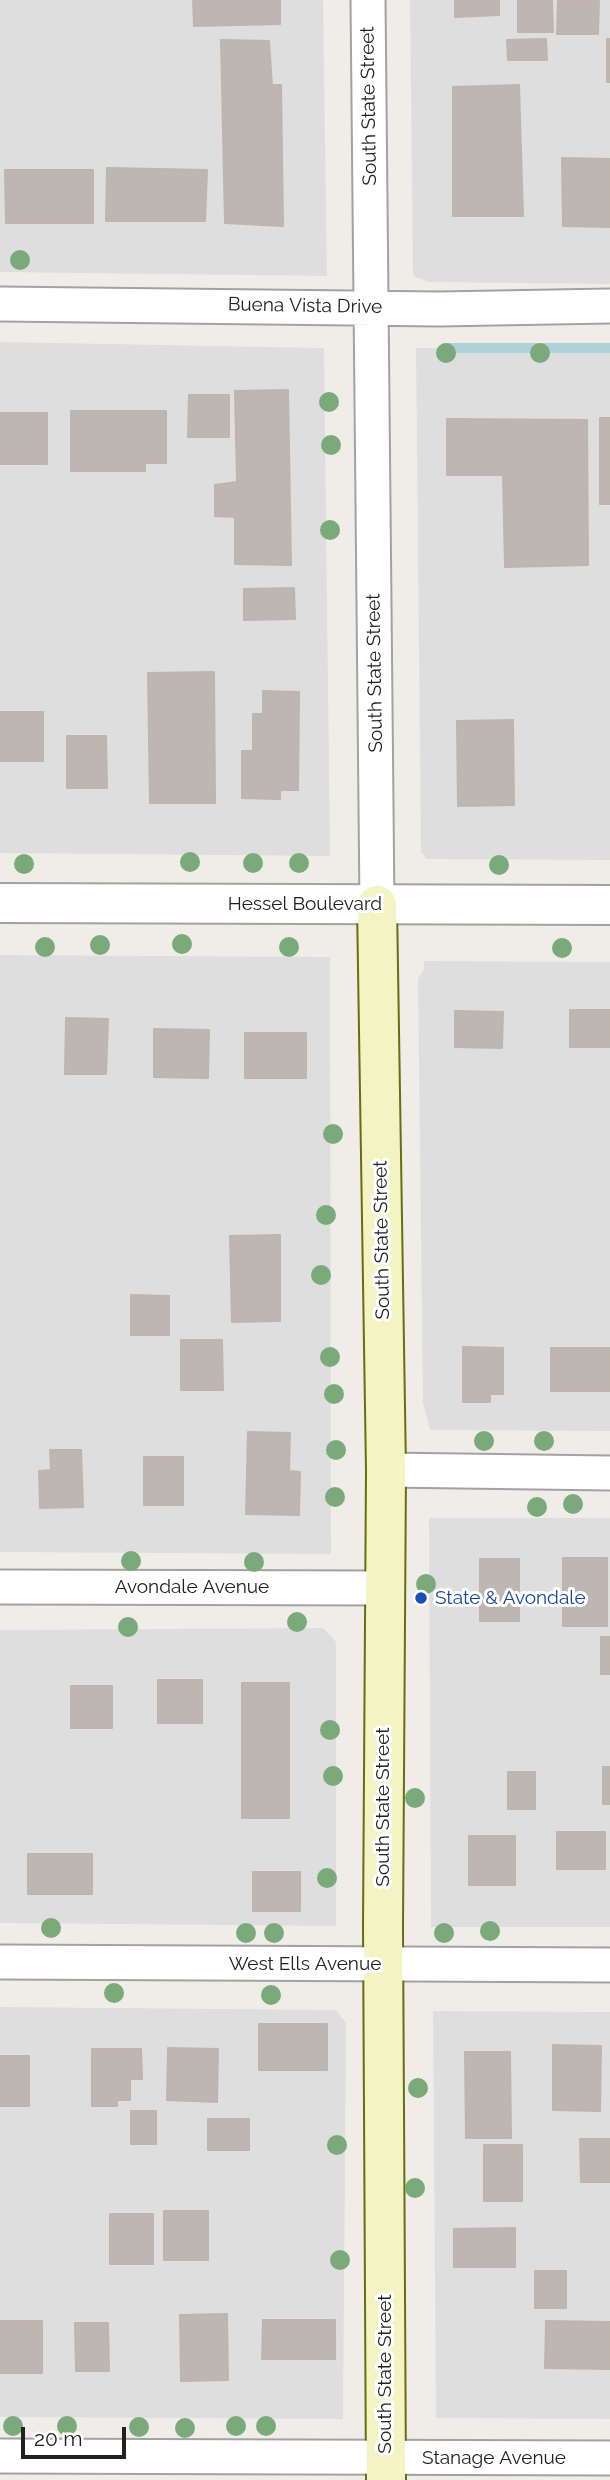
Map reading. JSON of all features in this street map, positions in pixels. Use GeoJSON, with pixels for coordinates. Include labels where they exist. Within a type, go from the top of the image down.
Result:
{"type":"FeatureCollection","features":[{"type":"Feature","properties":{"kind":"main road","name":"South State Street"},"geometry":{"type":"LineString","coordinates":[[377,905],[386,1470],[383,1964],[386,2469]]}},
{"type":"Feature","properties":{"kind":"street","name":"South State Street"},"geometry":{"type":"LineString","coordinates":[[368,0],[377,905]]}},
{"type":"Feature","properties":{"kind":"street","name":"Buena Vista Drive"},"geometry":{"type":"LineString","coordinates":[[0,304],[439,309],[610,306]]}},
{"type":"Feature","properties":{"kind":"street","name":"Hessel Boulevard"},"geometry":{"type":"LineString","coordinates":[[0,903],[610,905]]}},
{"type":"Feature","properties":{"kind":"street"},"geometry":{"type":"LineString","coordinates":[[386,1470],[610,1472]]}},
{"type":"Feature","properties":{"kind":"street","name":"Avondale Avenue"},"geometry":{"type":"LineString","coordinates":[[0,1587],[384,1588]]}},
{"type":"Feature","properties":{"kind":"street","name":"West Ells Avenue"},"geometry":{"type":"LineString","coordinates":[[0,1962],[610,1965]]}},
{"type":"Feature","properties":{"kind":"street","name":"Stanage Avenue"},"geometry":{"type":"LineString","coordinates":[[0,2456],[386,2469],[610,2458]]}},
{"type":"Feature","properties":{"kind":"shaded area"},"geometry":{"type":"Polygon","coordinates":[[[0,0],[323,0],[327,276],[0,272],[0,0]]]}},
{"type":"Feature","properties":{"kind":"shaded area"},"geometry":{"type":"Polygon","coordinates":[[[410,0],[610,0],[610,284],[429,282],[413,276],[410,0]]]}},
{"type":"Feature","properties":{"kind":"shaded area"},"geometry":{"type":"Polygon","coordinates":[[[0,342],[324,348],[330,856],[0,853],[0,342]]]}},
{"type":"Feature","properties":{"kind":"shaded area"},"geometry":{"type":"Polygon","coordinates":[[[416,348],[610,348],[610,860],[427,859],[421,852],[416,348]]]}},
{"type":"Feature","properties":{"kind":"shaded area"},"geometry":{"type":"Polygon","coordinates":[[[0,955],[330,957],[331,1554],[0,1552],[0,955]]]}},
{"type":"Feature","properties":{"kind":"shaded area"},"geometry":{"type":"Polygon","coordinates":[[[424,961],[610,962],[610,1431],[430,1430],[423,1403],[418,979],[424,969],[424,961]]]}},
{"type":"Feature","properties":{"kind":"shaded area"},"geometry":{"type":"Polygon","coordinates":[[[429,1518],[610,1518],[610,1927],[431,1927],[429,1518]]]}},
{"type":"Feature","properties":{"kind":"shaded area"},"geometry":{"type":"Polygon","coordinates":[[[323,1628],[336,1642],[336,1926],[0,1923],[0,1630],[323,1628]]]}},
{"type":"Feature","properties":{"kind":"shaded area"},"geometry":{"type":"Polygon","coordinates":[[[0,2007],[336,2010],[346,2023],[343,2419],[0,2417],[0,2007]]]}},
{"type":"Feature","properties":{"kind":"shaded area"},"geometry":{"type":"Polygon","coordinates":[[[433,2011],[610,2012],[610,2419],[436,2418],[433,2011]]]}},
{"type":"Feature","properties":{"kind":"building"},"geometry":{"type":"Polygon","coordinates":[[[193,0],[280,0],[280,24],[194,26],[193,0]]]}},
{"type":"Feature","properties":{"kind":"building"},"geometry":{"type":"Polygon","coordinates":[[[455,0],[499,0],[499,15],[455,17],[455,0]]]}},
{"type":"Feature","properties":{"kind":"building"},"geometry":{"type":"Polygon","coordinates":[[[518,0],[552,0],[553,32],[518,32],[518,0]]]}},
{"type":"Feature","properties":{"kind":"building"},"geometry":{"type":"Polygon","coordinates":[[[558,1],[599,1],[598,34],[557,34],[558,1]]]}},
{"type":"Feature","properties":{"kind":"building"},"geometry":{"type":"Polygon","coordinates":[[[546,39],[547,60],[508,60],[507,40],[546,39]]]}},
{"type":"Feature","properties":{"kind":"building"},"geometry":{"type":"Polygon","coordinates":[[[607,39],[610,39],[610,82],[607,82],[607,39]]]}},
{"type":"Feature","properties":{"kind":"building"},"geometry":{"type":"Polygon","coordinates":[[[221,40],[269,41],[272,85],[281,85],[283,226],[225,223],[221,40]]]}},
{"type":"Feature","properties":{"kind":"building"},"geometry":{"type":"Polygon","coordinates":[[[519,85],[523,216],[453,216],[453,87],[519,85]]]}},
{"type":"Feature","properties":{"kind":"building"},"geometry":{"type":"Polygon","coordinates":[[[562,158],[610,159],[610,227],[563,226],[562,158]]]}},
{"type":"Feature","properties":{"kind":"building"},"geometry":{"type":"Polygon","coordinates":[[[107,168],[207,170],[205,221],[106,221],[107,168]]]}},
{"type":"Feature","properties":{"kind":"building"},"geometry":{"type":"Polygon","coordinates":[[[5,170],[93,170],[93,223],[6,223],[5,170]]]}},
{"type":"Feature","properties":{"kind":"building"},"geometry":{"type":"Polygon","coordinates":[[[288,390],[291,565],[235,564],[235,517],[215,516],[215,485],[237,482],[235,391],[288,390]]]}},
{"type":"Feature","properties":{"kind":"building"},"geometry":{"type":"Polygon","coordinates":[[[189,395],[229,395],[229,437],[188,437],[189,395]]]}},
{"type":"Feature","properties":{"kind":"building"},"geometry":{"type":"Polygon","coordinates":[[[71,411],[166,411],[166,463],[145,463],[145,471],[71,471],[71,411]]]}},
{"type":"Feature","properties":{"kind":"building"},"geometry":{"type":"Polygon","coordinates":[[[0,413],[47,413],[47,464],[0,464],[0,413]]]}},
{"type":"Feature","properties":{"kind":"building"},"geometry":{"type":"Polygon","coordinates":[[[600,418],[610,418],[610,504],[600,504],[600,418]]]}},
{"type":"Feature","properties":{"kind":"building"},"geometry":{"type":"Polygon","coordinates":[[[447,419],[587,420],[588,565],[505,567],[503,475],[447,475],[447,419]]]}},
{"type":"Feature","properties":{"kind":"building"},"geometry":{"type":"Polygon","coordinates":[[[294,588],[295,619],[244,620],[244,589],[294,588]]]}},
{"type":"Feature","properties":{"kind":"building"},"geometry":{"type":"Polygon","coordinates":[[[214,672],[215,803],[150,803],[148,673],[214,672]]]}},
{"type":"Feature","properties":{"kind":"building"},"geometry":{"type":"Polygon","coordinates":[[[263,691],[299,692],[298,790],[280,790],[280,799],[242,798],[242,751],[253,751],[253,714],[263,714],[263,691]]]}},
{"type":"Feature","properties":{"kind":"building"},"geometry":{"type":"Polygon","coordinates":[[[0,712],[43,712],[43,761],[0,761],[0,712]]]}},
{"type":"Feature","properties":{"kind":"building"},"geometry":{"type":"Polygon","coordinates":[[[513,720],[514,805],[458,806],[457,721],[513,720]]]}},
{"type":"Feature","properties":{"kind":"building"},"geometry":{"type":"Polygon","coordinates":[[[67,736],[106,736],[107,788],[67,788],[67,736]]]}},
{"type":"Feature","properties":{"kind":"building"},"geometry":{"type":"Polygon","coordinates":[[[570,1010],[610,1010],[610,1047],[570,1047],[570,1010]]]}},
{"type":"Feature","properties":{"kind":"building"},"geometry":{"type":"Polygon","coordinates":[[[455,1011],[503,1012],[502,1048],[455,1047],[455,1011]]]}},
{"type":"Feature","properties":{"kind":"building"},"geometry":{"type":"Polygon","coordinates":[[[66,1018],[108,1019],[106,1074],[65,1074],[66,1018]]]}},
{"type":"Feature","properties":{"kind":"building"},"geometry":{"type":"Polygon","coordinates":[[[154,1029],[209,1030],[208,1078],[154,1077],[154,1029]]]}},
{"type":"Feature","properties":{"kind":"building"},"geometry":{"type":"Polygon","coordinates":[[[245,1033],[306,1033],[306,1078],[245,1078],[245,1033]]]}},
{"type":"Feature","properties":{"kind":"building"},"geometry":{"type":"Polygon","coordinates":[[[280,1235],[280,1321],[232,1322],[230,1236],[280,1235]]]}},
{"type":"Feature","properties":{"kind":"building"},"geometry":{"type":"Polygon","coordinates":[[[131,1295],[169,1296],[169,1335],[131,1335],[131,1295]]]}},
{"type":"Feature","properties":{"kind":"building"},"geometry":{"type":"Polygon","coordinates":[[[181,1340],[222,1340],[223,1390],[181,1390],[181,1340]]]}},
{"type":"Feature","properties":{"kind":"building"},"geometry":{"type":"Polygon","coordinates":[[[463,1347],[503,1348],[503,1394],[490,1394],[490,1402],[463,1402],[463,1347]]]}},
{"type":"Feature","properties":{"kind":"building"},"geometry":{"type":"Polygon","coordinates":[[[551,1348],[610,1348],[610,1391],[551,1391],[551,1348]]]}},
{"type":"Feature","properties":{"kind":"building"},"geometry":{"type":"Polygon","coordinates":[[[248,1432],[290,1433],[289,1471],[300,1472],[299,1515],[246,1514],[248,1432]]]}},
{"type":"Feature","properties":{"kind":"building"},"geometry":{"type":"Polygon","coordinates":[[[50,1450],[81,1450],[83,1507],[40,1508],[39,1471],[51,1470],[50,1450]]]}},
{"type":"Feature","properties":{"kind":"building"},"geometry":{"type":"Polygon","coordinates":[[[144,1457],[183,1457],[183,1505],[144,1505],[144,1457]]]}},
{"type":"Feature","properties":{"kind":"building"},"geometry":{"type":"Polygon","coordinates":[[[563,1558],[607,1558],[607,1626],[563,1626],[563,1558]]]}},
{"type":"Feature","properties":{"kind":"building"},"geometry":{"type":"Polygon","coordinates":[[[480,1559],[519,1559],[519,1621],[480,1621],[480,1559]]]}},
{"type":"Feature","properties":{"kind":"building"},"geometry":{"type":"Polygon","coordinates":[[[601,1637],[610,1637],[610,1674],[601,1674],[601,1637]]]}},
{"type":"Feature","properties":{"kind":"building"},"geometry":{"type":"Polygon","coordinates":[[[158,1680],[202,1680],[202,1723],[158,1723],[158,1680]]]}},
{"type":"Feature","properties":{"kind":"building"},"geometry":{"type":"Polygon","coordinates":[[[242,1683],[289,1683],[289,1818],[242,1818],[242,1683]]]}},
{"type":"Feature","properties":{"kind":"building"},"geometry":{"type":"Polygon","coordinates":[[[71,1686],[112,1686],[112,1728],[71,1728],[71,1686]]]}},
{"type":"Feature","properties":{"kind":"building"},"geometry":{"type":"Polygon","coordinates":[[[603,1767],[610,1767],[610,1804],[603,1804],[603,1767]]]}},
{"type":"Feature","properties":{"kind":"building"},"geometry":{"type":"Polygon","coordinates":[[[508,1772],[535,1772],[535,1809],[508,1809],[508,1772]]]}},
{"type":"Feature","properties":{"kind":"building"},"geometry":{"type":"Polygon","coordinates":[[[557,1832],[605,1832],[605,1869],[557,1869],[557,1832]]]}},
{"type":"Feature","properties":{"kind":"building"},"geometry":{"type":"Polygon","coordinates":[[[469,1836],[515,1836],[515,1885],[469,1885],[469,1836]]]}},
{"type":"Feature","properties":{"kind":"building"},"geometry":{"type":"Polygon","coordinates":[[[28,1854],[92,1854],[92,1894],[28,1894],[28,1854]]]}},
{"type":"Feature","properties":{"kind":"building"},"geometry":{"type":"Polygon","coordinates":[[[253,1872],[300,1872],[300,1911],[253,1911],[253,1872]]]}},
{"type":"Feature","properties":{"kind":"building"},"geometry":{"type":"Polygon","coordinates":[[[259,2024],[327,2024],[327,2070],[259,2070],[259,2024]]]}},
{"type":"Feature","properties":{"kind":"building"},"geometry":{"type":"Polygon","coordinates":[[[553,2045],[601,2046],[600,2111],[553,2110],[553,2045]]]}},
{"type":"Feature","properties":{"kind":"building"},"geometry":{"type":"Polygon","coordinates":[[[168,2048],[218,2049],[217,2102],[167,2100],[168,2048]]]}},
{"type":"Feature","properties":{"kind":"building"},"geometry":{"type":"Polygon","coordinates":[[[92,2049],[141,2049],[142,2079],[130,2079],[130,2100],[117,2100],[117,2106],[92,2106],[92,2049]]]}},
{"type":"Feature","properties":{"kind":"building"},"geometry":{"type":"Polygon","coordinates":[[[465,2052],[510,2052],[511,2138],[466,2138],[465,2052]]]}},
{"type":"Feature","properties":{"kind":"building"},"geometry":{"type":"Polygon","coordinates":[[[0,2056],[29,2056],[29,2106],[0,2106],[0,2056]]]}},
{"type":"Feature","properties":{"kind":"building"},"geometry":{"type":"Polygon","coordinates":[[[131,2111],[156,2111],[156,2144],[131,2144],[131,2111]]]}},
{"type":"Feature","properties":{"kind":"building"},"geometry":{"type":"Polygon","coordinates":[[[208,2119],[249,2119],[249,2150],[208,2150],[208,2119]]]}},
{"type":"Feature","properties":{"kind":"building"},"geometry":{"type":"Polygon","coordinates":[[[580,2139],[610,2139],[610,2182],[581,2182],[580,2139]]]}},
{"type":"Feature","properties":{"kind":"building"},"geometry":{"type":"Polygon","coordinates":[[[484,2145],[522,2145],[522,2201],[484,2201],[484,2145]]]}},
{"type":"Feature","properties":{"kind":"building"},"geometry":{"type":"Polygon","coordinates":[[[164,2211],[208,2211],[208,2260],[164,2260],[164,2211]]]}},
{"type":"Feature","properties":{"kind":"building"},"geometry":{"type":"Polygon","coordinates":[[[110,2214],[153,2214],[153,2264],[110,2264],[110,2214]]]}},
{"type":"Feature","properties":{"kind":"building"},"geometry":{"type":"Polygon","coordinates":[[[515,2228],[515,2267],[454,2267],[454,2229],[515,2228]]]}},
{"type":"Feature","properties":{"kind":"building"},"geometry":{"type":"Polygon","coordinates":[[[535,2271],[566,2271],[566,2308],[535,2308],[535,2271]]]}},
{"type":"Feature","properties":{"kind":"building"},"geometry":{"type":"Polygon","coordinates":[[[227,2314],[228,2380],[181,2381],[180,2315],[227,2314]]]}},
{"type":"Feature","properties":{"kind":"building"},"geometry":{"type":"Polygon","coordinates":[[[263,2320],[335,2320],[335,2359],[262,2359],[263,2320]]]}},
{"type":"Feature","properties":{"kind":"building"},"geometry":{"type":"Polygon","coordinates":[[[0,2321],[42,2321],[42,2373],[0,2373],[0,2321]]]}},
{"type":"Feature","properties":{"kind":"building"},"geometry":{"type":"Polygon","coordinates":[[[546,2321],[610,2322],[610,2369],[545,2368],[546,2321]]]}},
{"type":"Feature","properties":{"kind":"building"},"geometry":{"type":"Polygon","coordinates":[[[75,2323],[108,2323],[109,2371],[76,2371],[75,2323]]]}},
{"type":"Feature","properties":{"kind":"waterway"},"geometry":{"type":"LineString","coordinates":[[445,348],[610,348]]}},
{"type":"Feature","properties":{"kind":"place","name":"State & Avondale"},"geometry":{"type":"Point","coordinates":[421,1598]}}]}
